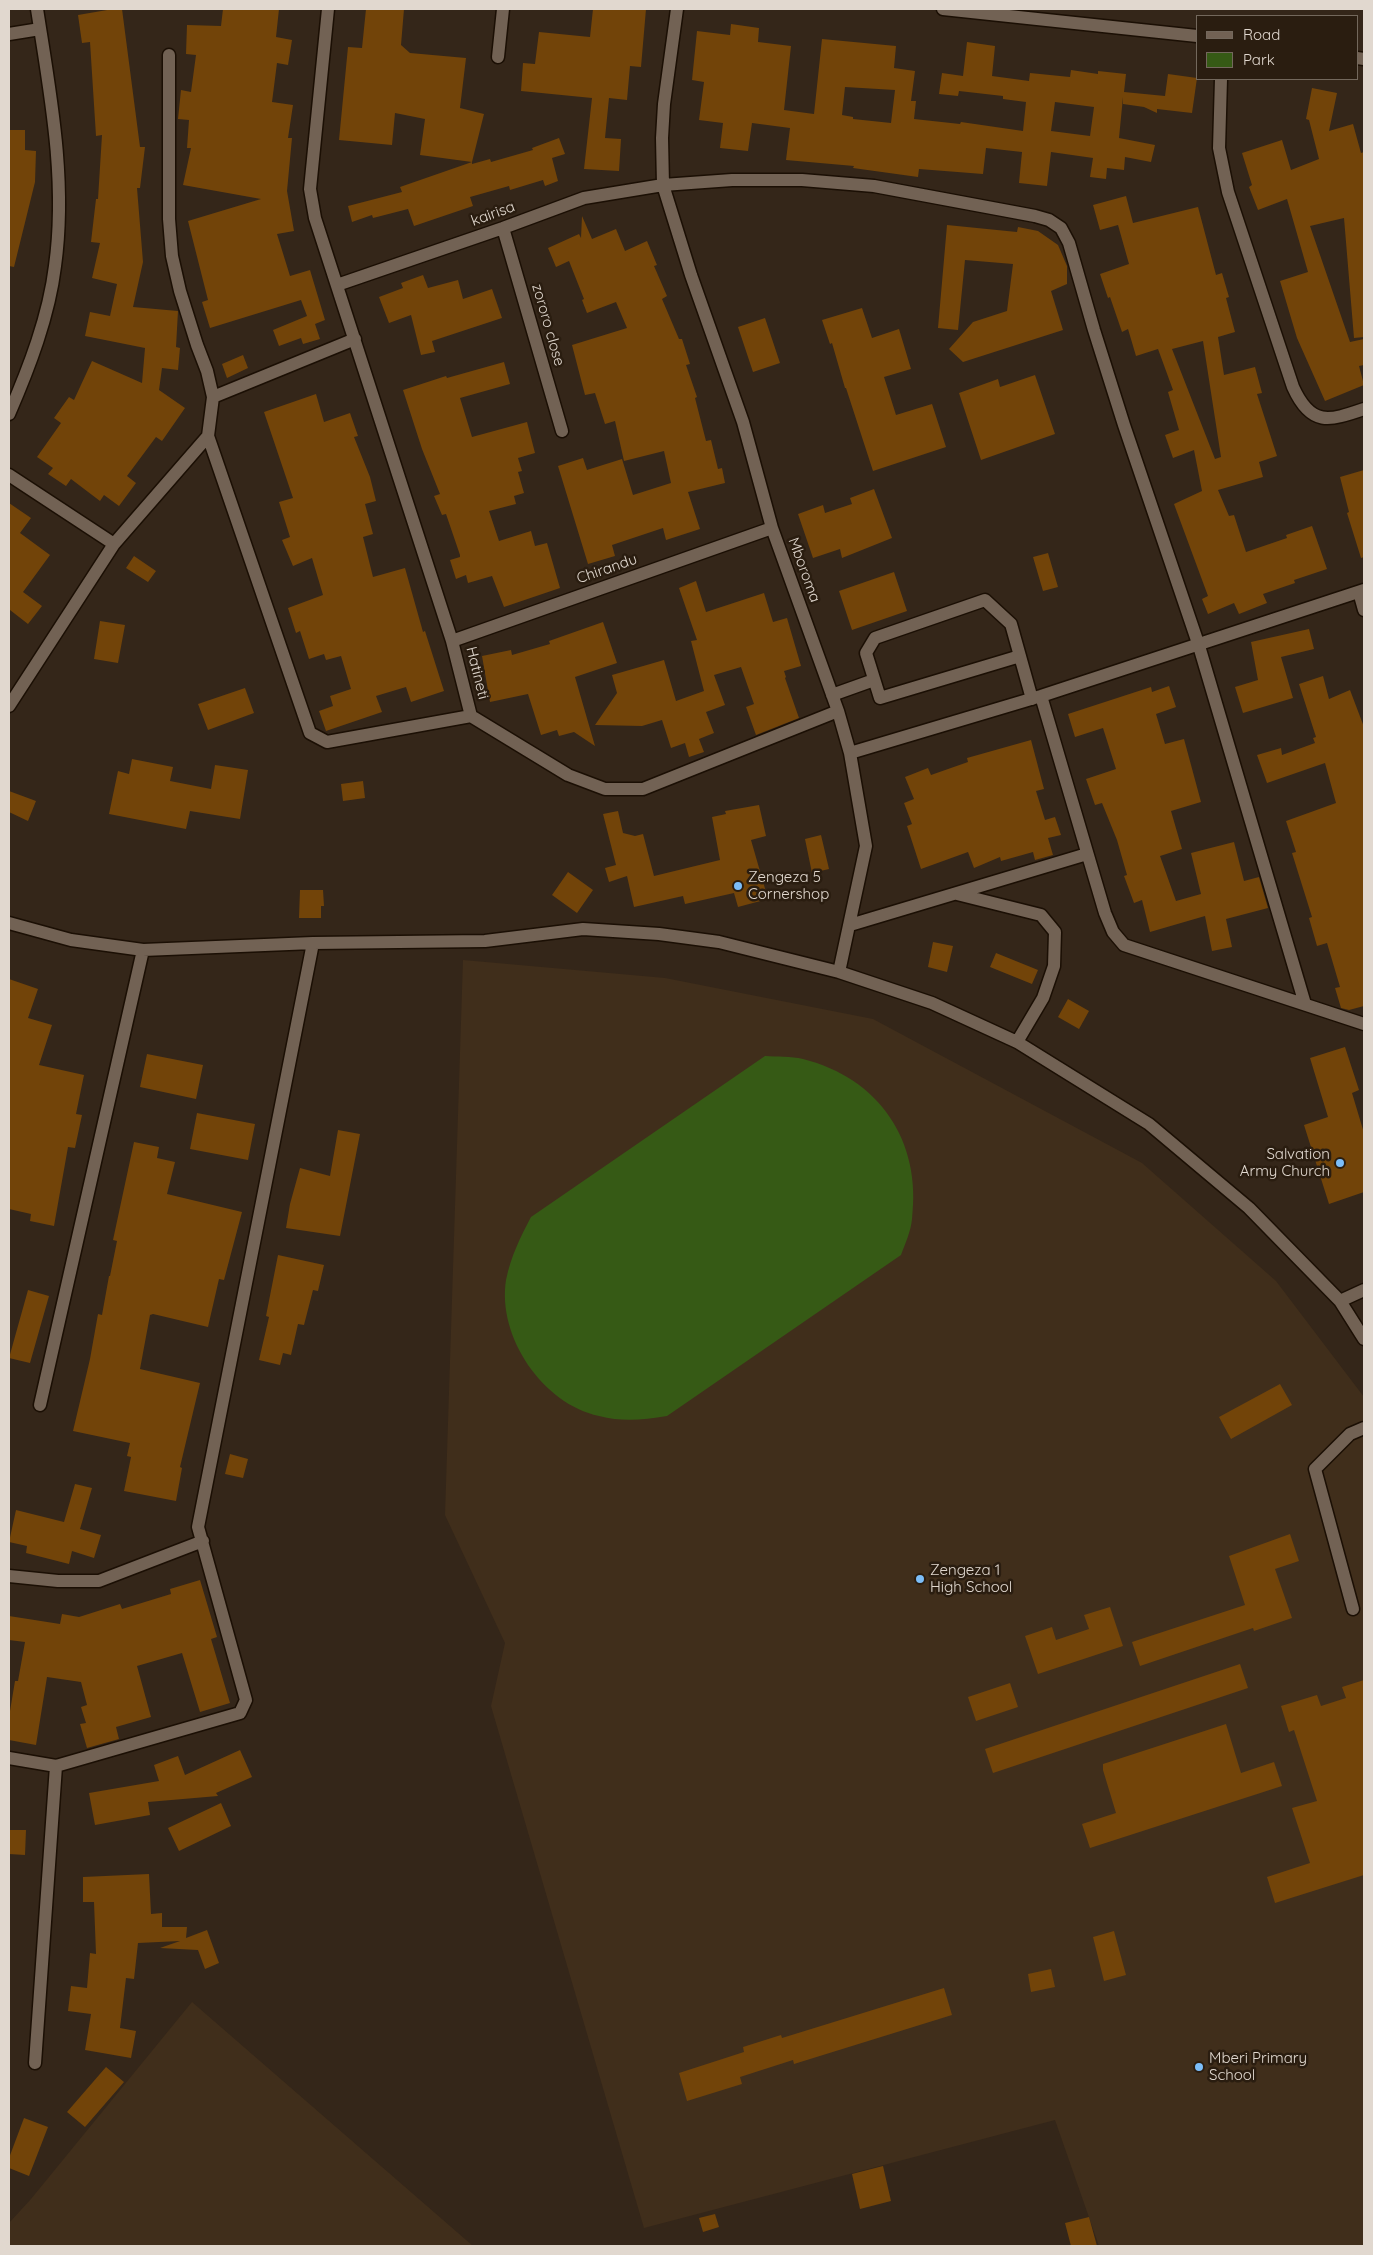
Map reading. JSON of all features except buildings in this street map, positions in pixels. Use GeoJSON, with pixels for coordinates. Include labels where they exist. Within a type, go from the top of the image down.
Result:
{"type":"FeatureCollection","features":[{"type":"Feature","properties":{"kind":"street"},"geometry":{"type":"LineString","coordinates":[[9,414],[42,323],[55,266],[59,206],[55,145],[48,70],[37,9]]}},
{"type":"Feature","properties":{"kind":"street","name":"Hatineti"},"geometry":{"type":"LineString","coordinates":[[328,9],[310,189],[315,218],[452,641],[471,716],[568,775],[605,789],[642,789],[838,712]]}},
{"type":"Feature","properties":{"kind":"street"},"geometry":{"type":"LineString","coordinates":[[498,57],[503,9]]}},
{"type":"Feature","properties":{"kind":"street","name":"Mboroma"},"geometry":{"type":"LineString","coordinates":[[676,9],[664,104],[662,138],[663,185],[691,275],[743,422],[772,528],[838,712],[850,753],[866,846],[840,972]]}},
{"type":"Feature","properties":{"kind":"street"},"geometry":{"type":"LineString","coordinates":[[943,9],[1049,14],[1196,36]]}},
{"type":"Feature","properties":{"kind":"street"},"geometry":{"type":"LineString","coordinates":[[9,34],[40,28]]}},
{"type":"Feature","properties":{"kind":"street"},"geometry":{"type":"LineString","coordinates":[[169,55],[169,219],[172,256],[180,291],[207,371],[213,397],[208,436],[310,733],[327,742],[471,716]]}},
{"type":"Feature","properties":{"kind":"street"},"geometry":{"type":"LineString","coordinates":[[1221,80],[1219,148],[1228,192],[1293,387],[1299,400],[1312,413],[1322,419],[1334,418],[1364,409]]}},
{"type":"Feature","properties":{"kind":"street","name":"kairisa"},"geometry":{"type":"LineString","coordinates":[[337,284],[503,228],[584,198],[663,185],[802,180],[874,186],[1035,216],[1049,220],[1061,228],[1069,243],[1124,425],[1199,646],[1305,1004]]}},
{"type":"Feature","properties":{"kind":"street","name":"zororo close"},"geometry":{"type":"LineString","coordinates":[[503,228],[562,431]]}},
{"type":"Feature","properties":{"kind":"street"},"geometry":{"type":"LineString","coordinates":[[213,397],[355,340]]}},
{"type":"Feature","properties":{"kind":"street"},"geometry":{"type":"LineString","coordinates":[[9,706],[114,544],[208,436]]}},
{"type":"Feature","properties":{"kind":"street"},"geometry":{"type":"LineString","coordinates":[[9,475],[114,544]]}},
{"type":"Feature","properties":{"kind":"street","name":"Chirandu"},"geometry":{"type":"LineString","coordinates":[[452,641],[772,528]]}},
{"type":"Feature","properties":{"kind":"street"},"geometry":{"type":"LineString","coordinates":[[850,753],[1037,698],[1362,591],[1364,610]]}},
{"type":"Feature","properties":{"kind":"street"},"geometry":{"type":"LineString","coordinates":[[1020,656],[880,698],[866,653],[875,638],[985,600],[1011,624],[1020,656],[1037,698],[1113,932],[1124,945],[1364,1024]]}},
{"type":"Feature","properties":{"kind":"street"},"geometry":{"type":"LineString","coordinates":[[832,695],[874,680]]}},
{"type":"Feature","properties":{"kind":"street"},"geometry":{"type":"LineString","coordinates":[[850,925],[1087,854]]}},
{"type":"Feature","properties":{"kind":"street"},"geometry":{"type":"LineString","coordinates":[[956,894],[1041,915],[1055,932],[1054,966],[1043,998],[1017,1042]]}},
{"type":"Feature","properties":{"kind":"street"},"geometry":{"type":"LineString","coordinates":[[9,923],[71,940],[143,950],[313,944],[485,941],[592,930],[659,934],[719,942],[840,972],[932,1003],[1017,1042],[1149,1124],[1249,1208],[1340,1301],[1364,1339]]}},
{"type":"Feature","properties":{"kind":"street"},"geometry":{"type":"LineString","coordinates":[[9,1758],[56,1766],[240,1713],[246,1700],[198,1527],[313,944]]}},
{"type":"Feature","properties":{"kind":"street"},"geometry":{"type":"LineString","coordinates":[[40,1405],[143,950]]}},
{"type":"Feature","properties":{"kind":"street"},"geometry":{"type":"LineString","coordinates":[[1340,1301],[1364,1290]]}},
{"type":"Feature","properties":{"kind":"street"},"geometry":{"type":"LineString","coordinates":[[1353,1609],[1315,1469],[1350,1434],[1364,1428]]}},
{"type":"Feature","properties":{"kind":"street"},"geometry":{"type":"LineString","coordinates":[[9,1576],[58,1581],[99,1581],[203,1541]]}},
{"type":"Feature","properties":{"kind":"street"},"geometry":{"type":"LineString","coordinates":[[35,2063],[56,1766]]}},
{"type":"Feature","properties":{"kind":"shaded area","name":"Zengeza 1 High School"},"geometry":{"type":"Polygon","coordinates":[[[463,960],[665,978],[873,1019],[1142,1163],[1276,1281],[1364,1397],[1364,2246],[1099,2246],[1055,2120],[644,2228],[491,1706],[505,1643],[445,1515],[463,960]]]}},
{"type":"Feature","properties":{"kind":"shaded area"},"geometry":{"type":"Polygon","coordinates":[[[192,2002],[473,2246],[9,2246],[9,2223],[31,2199],[192,2002]]]}},
{"type":"Feature","properties":{"kind":"green space"},"geometry":{"type":"Polygon","coordinates":[[[765,1056],[798,1058],[830,1068],[854,1081],[874,1097],[890,1117],[902,1139],[910,1164],[913,1191],[911,1224],[901,1255],[667,1416],[624,1420],[599,1416],[579,1409],[560,1398],[543,1383],[528,1365],[517,1345],[509,1324],[505,1302],[506,1280],[516,1247],[531,1217],[765,1056]]]}},
{"type":"Feature","properties":{"kind":"place","name":"Zengeza 5 Cornershop"},"geometry":{"type":"Point","coordinates":[738,886]}},
{"type":"Feature","properties":{"kind":"place","name":"Salvation Army Church"},"geometry":{"type":"Point","coordinates":[1340,1163]}},
{"type":"Feature","properties":{"kind":"place","name":"Zengeza 1 High School"},"geometry":{"type":"Point","coordinates":[920,1579]}},
{"type":"Feature","properties":{"kind":"place","name":"Mberi Primary School"},"geometry":{"type":"Point","coordinates":[1199,2067]}}]}
